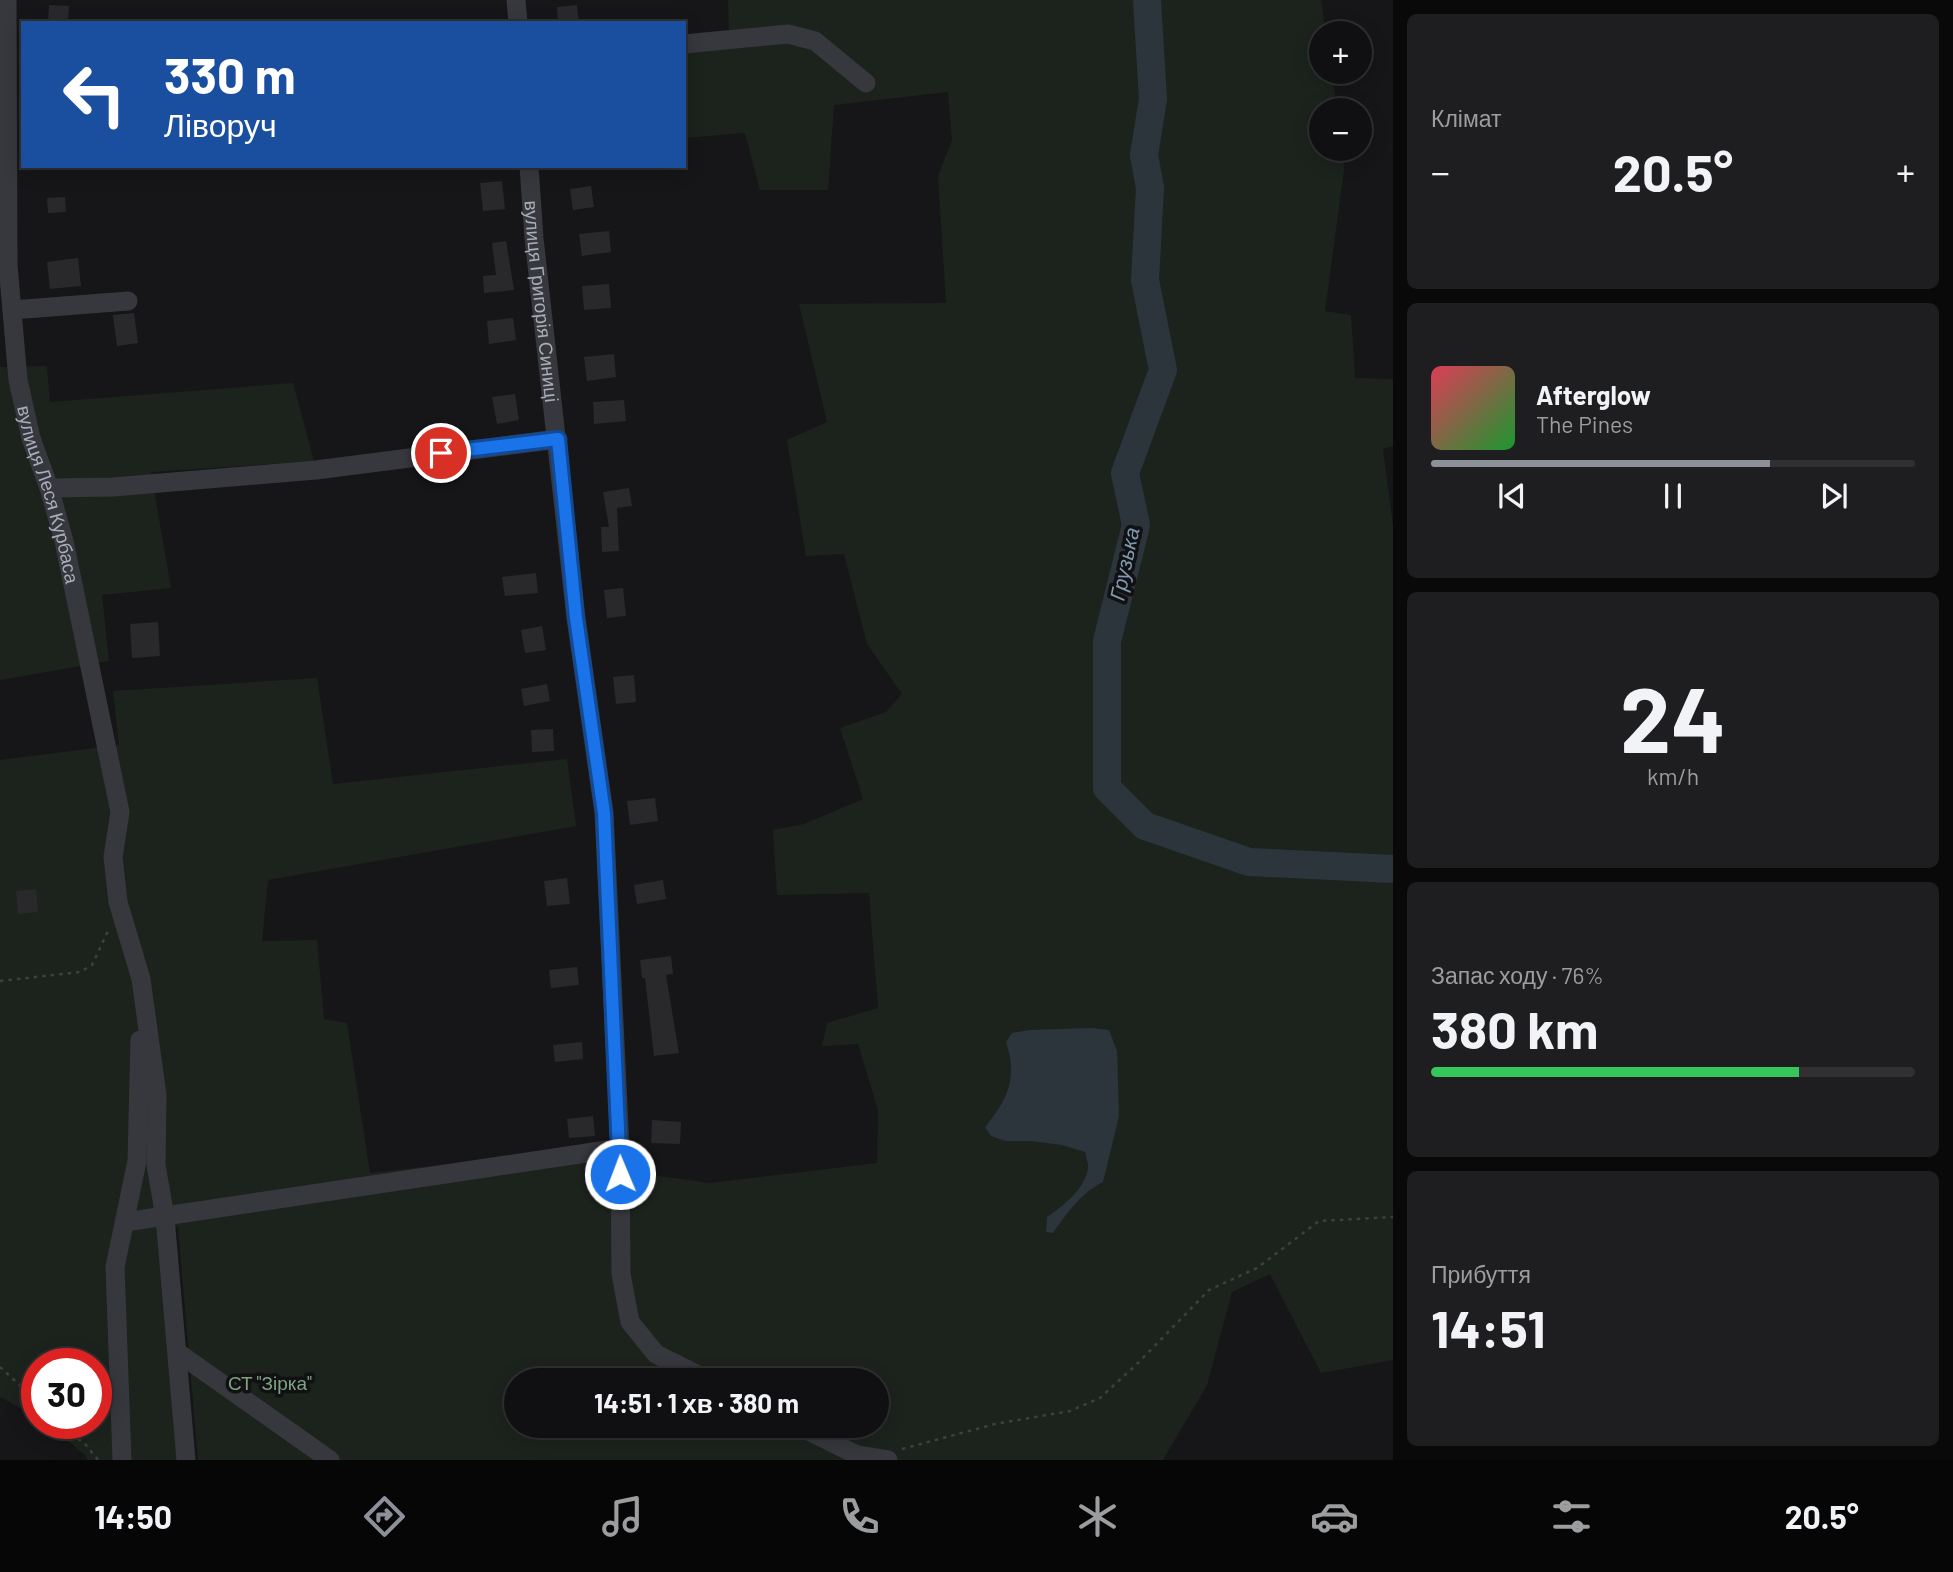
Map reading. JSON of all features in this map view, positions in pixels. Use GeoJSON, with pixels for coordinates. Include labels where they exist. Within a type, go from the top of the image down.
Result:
{"type":"FeatureCollection","features":[{"type":"Feature","properties":{"kind":"street","name":"вулиця Леся Курбаса"},"geometry":{"type":"LineString","coordinates":[[7,0],[8,265],[12,310],[9,379],[49,488],[64,541],[120,812],[113,857],[118,901],[141,979]]}},
{"type":"Feature","properties":{"kind":"street"},"geometry":{"type":"LineString","coordinates":[[516,0],[518,21]]}},
{"type":"Feature","properties":{"kind":"street"},"geometry":{"type":"LineString","coordinates":[[686,44],[788,34],[815,41],[866,83]]}},
{"type":"Feature","properties":{"kind":"street","name":"вулиця Григорія Синиці"},"geometry":{"type":"LineString","coordinates":[[529,168],[534,238],[576,618],[604,813],[620,1149],[621,1274],[630,1322],[656,1354],[683,1368]]}},
{"type":"Feature","properties":{"kind":"street"},"geometry":{"type":"LineString","coordinates":[[12,310],[128,301]]}},
{"type":"Feature","properties":{"kind":"street"},"geometry":{"type":"LineString","coordinates":[[49,488],[113,487],[316,470],[558,439]]}},
{"type":"Feature","properties":{"kind":"street"},"geometry":{"type":"LineString","coordinates":[[141,979],[157,1096],[156,1165],[165,1217],[186,1460]]}},
{"type":"Feature","properties":{"kind":"street"},"geometry":{"type":"LineString","coordinates":[[122,1460],[115,1267],[138,1161],[141,979]]}},
{"type":"Feature","properties":{"kind":"street"},"geometry":{"type":"LineString","coordinates":[[125,1223],[620,1149]]}},
{"type":"Feature","properties":{"kind":"street"},"geometry":{"type":"LineString","coordinates":[[177,1352],[330,1460]]}},
{"type":"Feature","properties":{"kind":"street"},"geometry":{"type":"LineString","coordinates":[[822,1438],[859,1458],[890,1456]]}},
{"type":"Feature","properties":{"kind":"path"},"geometry":{"type":"LineString","coordinates":[[0,981],[80,972],[92,965],[107,937],[118,901]]}},
{"type":"Feature","properties":{"kind":"path"},"geometry":{"type":"LineString","coordinates":[[890,1456],[995,1424],[1070,1411],[1100,1398],[1209,1290],[1256,1268],[1319,1221],[1393,1217]]}},
{"type":"Feature","properties":{"kind":"path"},"geometry":{"type":"LineString","coordinates":[[0,1367],[21,1386]]}},
{"type":"Feature","properties":{"kind":"path"},"geometry":{"type":"LineString","coordinates":[[78,1439],[98,1460]]}},
{"type":"Feature","properties":{"kind":"green space","name":"СТ \"Зірка\""},"geometry":{"type":"Polygon","coordinates":[[[728,0],[1321,0],[1324,21],[1309,21],[1309,84],[1334,84],[1335,98],[1309,98],[1309,161],[1343,161],[1344,170],[1325,311],[1351,315],[1355,378],[1393,379],[1393,446],[1383,449],[1393,526],[1393,1360],[1321,1373],[1270,1274],[1232,1292],[1207,1385],[1163,1460],[198,1460],[178,1227],[159,1228],[180,1460],[88,1460],[66,1439],[112,1439],[112,1348],[21,1348],[21,1408],[0,1397],[0,760],[119,745],[113,691],[317,678],[333,784],[567,759],[576,826],[268,880],[262,941],[317,940],[324,1019],[347,1023],[370,1173],[633,1143],[637,1173],[710,1183],[877,1163],[878,1110],[858,1044],[822,1046],[827,1023],[878,1008],[869,893],[777,895],[773,830],[804,824],[863,799],[840,728],[886,712],[902,694],[867,644],[844,554],[806,556],[787,440],[827,422],[799,304],[946,303],[938,176],[952,140],[948,92],[834,105],[828,190],[760,190],[745,133],[686,138],[686,39],[729,34],[728,0]]]}},
{"type":"Feature","properties":{"kind":"green space"},"geometry":{"type":"Polygon","coordinates":[[[47,366],[50,402],[293,383],[314,461],[151,472],[171,588],[102,595],[109,661],[0,680],[0,367],[47,366]]]}},
{"type":"Feature","properties":{"kind":"shaded area"},"geometry":{"type":"Polygon","coordinates":[[[1092,1028],[1109,1030],[1117,1051],[1119,1116],[1103,1182],[1081,1198],[1053,1233],[1046,1232],[1047,1217],[1072,1197],[1086,1177],[1088,1167],[1085,1152],[1062,1145],[1006,1141],[991,1136],[985,1127],[1000,1107],[1009,1088],[1011,1067],[1006,1042],[1012,1033],[1092,1028]]]}},
{"type":"Feature","properties":{"kind":"building"},"geometry":{"type":"Polygon","coordinates":[[[49,5],[69,6],[68,21],[48,21],[49,5]]]}},
{"type":"Feature","properties":{"kind":"building"},"geometry":{"type":"Polygon","coordinates":[[[577,5],[579,21],[558,21],[557,7],[577,5]]]}},
{"type":"Feature","properties":{"kind":"building"},"geometry":{"type":"Polygon","coordinates":[[[502,181],[505,209],[483,211],[480,183],[502,181]]]}},
{"type":"Feature","properties":{"kind":"building"},"geometry":{"type":"Polygon","coordinates":[[[591,186],[594,207],[573,210],[570,189],[591,186]]]}},
{"type":"Feature","properties":{"kind":"building"},"geometry":{"type":"Polygon","coordinates":[[[65,197],[66,212],[48,213],[47,198],[65,197]]]}},
{"type":"Feature","properties":{"kind":"building"},"geometry":{"type":"Polygon","coordinates":[[[609,231],[611,252],[582,256],[579,234],[609,231]]]}},
{"type":"Feature","properties":{"kind":"building"},"geometry":{"type":"Polygon","coordinates":[[[506,241],[514,290],[484,293],[483,276],[496,275],[492,243],[506,241]]]}},
{"type":"Feature","properties":{"kind":"building"},"geometry":{"type":"Polygon","coordinates":[[[78,258],[81,286],[50,289],[47,262],[78,258]]]}},
{"type":"Feature","properties":{"kind":"building"},"geometry":{"type":"Polygon","coordinates":[[[609,284],[611,308],[584,310],[582,286],[609,284]]]}},
{"type":"Feature","properties":{"kind":"building"},"geometry":{"type":"Polygon","coordinates":[[[134,313],[138,343],[117,346],[113,315],[134,313]]]}},
{"type":"Feature","properties":{"kind":"building"},"geometry":{"type":"Polygon","coordinates":[[[513,318],[516,340],[489,344],[487,321],[513,318]]]}},
{"type":"Feature","properties":{"kind":"building"},"geometry":{"type":"Polygon","coordinates":[[[614,354],[616,377],[587,381],[584,357],[614,354]]]}},
{"type":"Feature","properties":{"kind":"building"},"geometry":{"type":"Polygon","coordinates":[[[515,394],[519,420],[497,424],[492,397],[515,394]]]}},
{"type":"Feature","properties":{"kind":"building"},"geometry":{"type":"Polygon","coordinates":[[[624,400],[626,421],[594,424],[593,402],[624,400]]]}},
{"type":"Feature","properties":{"kind":"building"},"geometry":{"type":"Polygon","coordinates":[[[629,488],[632,506],[617,508],[619,551],[602,552],[601,527],[609,527],[603,492],[629,488]]]}},
{"type":"Feature","properties":{"kind":"building"},"geometry":{"type":"Polygon","coordinates":[[[536,573],[538,593],[505,596],[502,577],[536,573]]]}},
{"type":"Feature","properties":{"kind":"building"},"geometry":{"type":"Polygon","coordinates":[[[623,588],[626,616],[607,618],[604,590],[623,588]]]}},
{"type":"Feature","properties":{"kind":"building"},"geometry":{"type":"Polygon","coordinates":[[[158,622],[160,656],[132,658],[130,624],[158,622]]]}},
{"type":"Feature","properties":{"kind":"building"},"geometry":{"type":"Polygon","coordinates":[[[542,626],[546,650],[525,653],[521,630],[542,626]]]}},
{"type":"Feature","properties":{"kind":"building"},"geometry":{"type":"Polygon","coordinates":[[[634,675],[636,702],[616,704],[613,677],[634,675]]]}},
{"type":"Feature","properties":{"kind":"building"},"geometry":{"type":"Polygon","coordinates":[[[547,684],[550,701],[524,706],[521,689],[547,684]]]}},
{"type":"Feature","properties":{"kind":"building"},"geometry":{"type":"Polygon","coordinates":[[[553,729],[554,751],[532,752],[531,730],[553,729]]]}},
{"type":"Feature","properties":{"kind":"building"},"geometry":{"type":"Polygon","coordinates":[[[655,798],[658,821],[630,825],[627,801],[655,798]]]}},
{"type":"Feature","properties":{"kind":"building"},"geometry":{"type":"Polygon","coordinates":[[[567,878],[570,904],[547,906],[544,881],[567,878]]]}},
{"type":"Feature","properties":{"kind":"building"},"geometry":{"type":"Polygon","coordinates":[[[663,880],[666,899],[637,904],[634,885],[663,880]]]}},
{"type":"Feature","properties":{"kind":"building"},"geometry":{"type":"Polygon","coordinates":[[[36,889],[38,912],[18,914],[16,891],[36,889]]]}},
{"type":"Feature","properties":{"kind":"building"},"geometry":{"type":"Polygon","coordinates":[[[671,956],[673,974],[666,975],[679,1053],[654,1056],[645,978],[642,978],[640,960],[671,956]]]}},
{"type":"Feature","properties":{"kind":"building"},"geometry":{"type":"Polygon","coordinates":[[[577,967],[579,985],[551,988],[549,970],[577,967]]]}},
{"type":"Feature","properties":{"kind":"building"},"geometry":{"type":"Polygon","coordinates":[[[582,1042],[583,1059],[555,1062],[553,1045],[582,1042]]]}},
{"type":"Feature","properties":{"kind":"building"},"geometry":{"type":"Polygon","coordinates":[[[593,1116],[595,1136],[569,1138],[567,1119],[593,1116]]]}},
{"type":"Feature","properties":{"kind":"building"},"geometry":{"type":"Polygon","coordinates":[[[652,1120],[681,1122],[680,1144],[651,1143],[652,1120]]]}},
{"type":"Feature","properties":{"kind":"waterway","name":"Грузька"},"geometry":{"type":"LineString","coordinates":[[1147,0],[1153,99],[1144,155],[1150,188],[1145,280],[1163,370],[1125,473],[1136,525],[1107,641],[1107,788],[1145,826],[1249,862],[1393,869]]}},
{"type":"Feature","properties":{"kind":"route"},"geometry":{"type":"LineString","coordinates":[[441,453],[558,439],[576,618],[604,813],[620,1174]]}}]}
